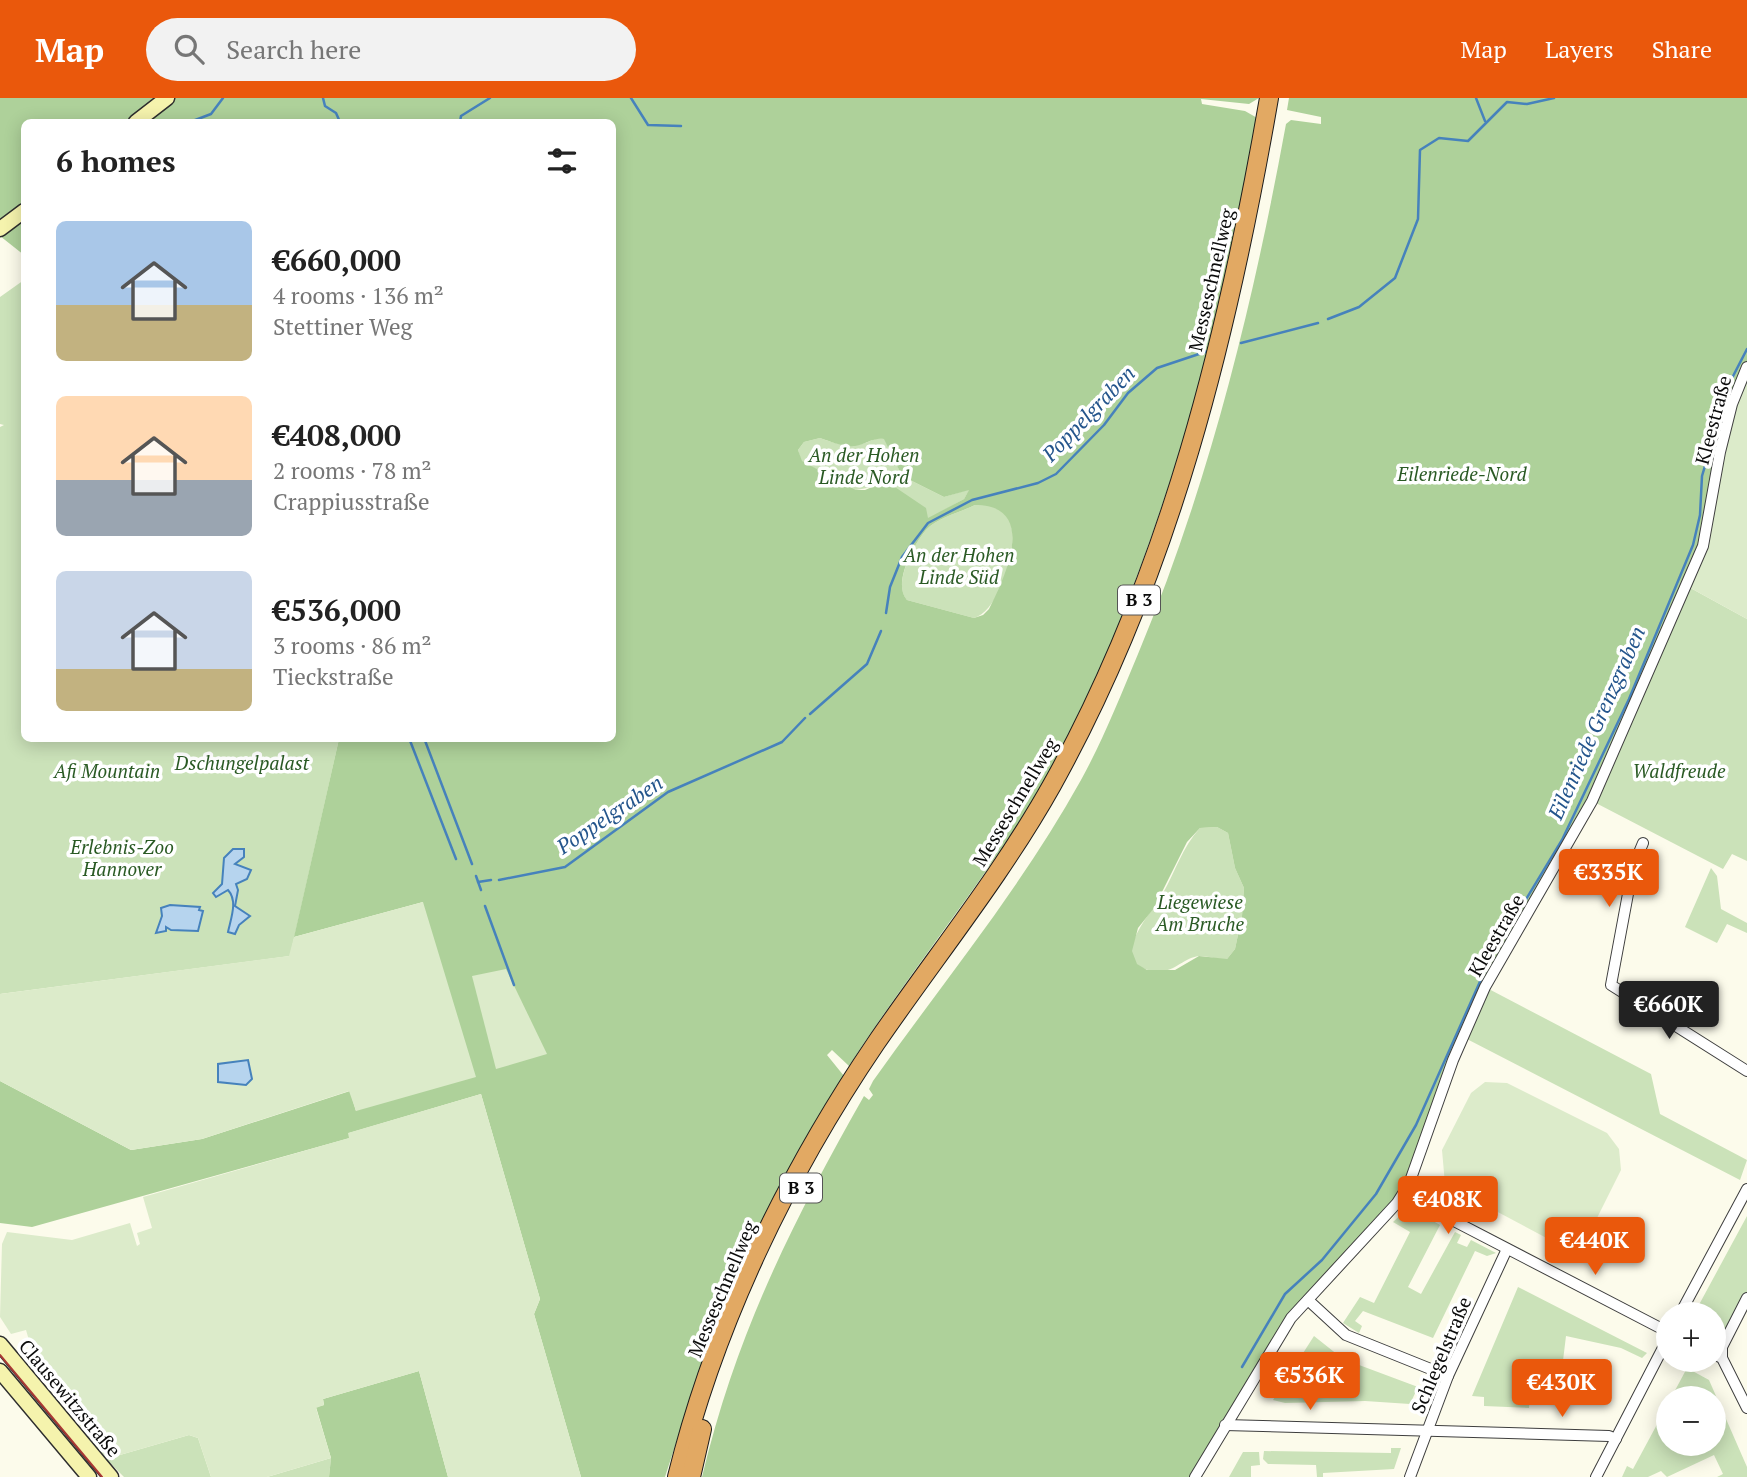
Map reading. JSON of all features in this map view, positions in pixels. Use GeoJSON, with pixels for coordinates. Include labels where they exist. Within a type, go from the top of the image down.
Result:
{"type":"FeatureCollection","features":[{"type":"Feature","properties":{"kind":"highway","name":"Messeschnellweg"},"geometry":{"type":"LineString","coordinates":[[677,1477],[723,1334],[749,1272],[803,1163],[875,1045],[1022,836],[1086,723],[1114,661],[1163,531],[1206,391],[1240,254],[1269,98]]}},
{"type":"Feature","properties":{"kind":"highway","name":"Messeschnellweg"},"geometry":{"type":"LineString","coordinates":[[691,1477],[711,1396],[732,1337],[781,1227],[811,1168],[883,1050],[1031,841],[1094,727],[1128,651],[1173,534],[1219,380],[1250,255],[1280,98]]}},
{"type":"Feature","properties":{"kind":"street"},"geometry":{"type":"LineString","coordinates":[[140,119],[167,98]]}},
{"type":"Feature","properties":{"kind":"street"},"geometry":{"type":"LineString","coordinates":[[0,229],[21,213]]}},
{"type":"Feature","properties":{"kind":"street","name":"Kleestraße"},"geometry":{"type":"LineString","coordinates":[[1195,1477],[1277,1338],[1404,1195],[1453,1060],[1485,986],[1592,801],[1703,546],[1723,440],[1747,367]]}},
{"type":"Feature","properties":{"kind":"street"},"geometry":{"type":"LineString","coordinates":[[1643,843],[1633,867],[1611,985],[1747,1071]]}},
{"type":"Feature","properties":{"kind":"street"},"geometry":{"type":"LineString","coordinates":[[1686,1302],[1747,1188]]}},
{"type":"Feature","properties":{"kind":"street"},"geometry":{"type":"LineString","coordinates":[[1404,1195],[1656,1326]]}},
{"type":"Feature","properties":{"kind":"street","name":"Schlegelstraße"},"geometry":{"type":"LineString","coordinates":[[1410,1477],[1448,1376],[1507,1248]]}},
{"type":"Feature","properties":{"kind":"street"},"geometry":{"type":"LineString","coordinates":[[1726,1339],[1747,1298]]}},
{"type":"Feature","properties":{"kind":"street"},"geometry":{"type":"LineString","coordinates":[[1308,1300],[1346,1335],[1448,1376]]}},
{"type":"Feature","properties":{"kind":"street","name":"Clausewitzstraße"},"geometry":{"type":"LineString","coordinates":[[0,1344],[111,1477]]}},
{"type":"Feature","properties":{"kind":"street"},"geometry":{"type":"LineString","coordinates":[[1596,1477],[1656,1361]]}},
{"type":"Feature","properties":{"kind":"street"},"geometry":{"type":"LineString","coordinates":[[1726,1370],[1747,1408]]}},
{"type":"Feature","properties":{"kind":"street","name":"Clausewitzstraße"},"geometry":{"type":"LineString","coordinates":[[0,1371],[89,1477]]}},
{"type":"Feature","properties":{"kind":"street"},"geometry":{"type":"LineString","coordinates":[[1225,1425],[1609,1436],[1616,1439]]}},
{"type":"Feature","properties":{"kind":"green space"},"geometry":{"type":"Polygon","coordinates":[[[0,98],[1259,98],[1249,104],[1201,99],[1202,104],[1245,111],[1259,119],[1222,296],[1191,413],[1155,527],[1096,680],[1062,751],[1026,811],[849,1066],[832,1050],[827,1055],[844,1076],[748,1248],[704,1356],[665,1477],[581,1477],[534,1314],[540,1299],[481,1094],[349,1133],[350,1138],[32,1227],[0,1223],[0,1081],[131,1150],[202,1139],[350,1091],[356,1111],[423,902],[294,937],[338,742],[616,742],[616,119],[21,119],[21,253],[0,236],[0,98]],[[820,438],[804,442],[798,450],[802,461],[856,490],[865,490],[886,481],[926,508],[928,518],[964,499],[969,490],[944,497],[902,476],[884,439],[851,446],[820,438]],[[975,505],[936,522],[926,530],[911,554],[903,575],[903,593],[907,600],[974,618],[989,609],[1003,579],[1012,545],[1012,529],[1006,517],[994,508],[975,505]]]}},
{"type":"Feature","properties":{"kind":"green space","name":"Eilenriede-Nord"},"geometry":{"type":"Polygon","coordinates":[[[1289,98],[1747,98],[1747,367],[1703,546],[1608,766],[1485,987],[1409,1184],[1291,1318],[1195,1477],[702,1477],[716,1424],[749,1327],[790,1235],[838,1143],[864,1096],[869,1100],[873,1095],[869,1089],[873,1081],[981,934],[1058,820],[1097,749],[1118,702],[1163,590],[1207,459],[1259,259],[1286,124],[1291,120],[1321,124],[1321,117],[1287,110],[1289,98]],[[1217,827],[1200,828],[1187,842],[1154,908],[1138,928],[1132,951],[1137,964],[1147,970],[1175,970],[1199,956],[1227,959],[1235,949],[1242,916],[1244,888],[1235,868],[1228,833],[1217,827]]]}},
{"type":"Feature","properties":{"kind":"green space","name":"Erlebnis-Zoo Hannover"},"geometry":{"type":"Polygon","coordinates":[[[21,282],[21,742],[338,742],[290,956],[0,994],[0,427],[4,425],[0,424],[0,297],[21,282]]]}},
{"type":"Feature","properties":{"kind":"green space"},"geometry":{"type":"Polygon","coordinates":[[[1747,367],[1747,619],[1685,585],[1703,546],[1720,452],[1747,367]]]}},
{"type":"Feature","properties":{"kind":"green space","name":"An der Hohen Linde Nord"},"geometry":{"type":"Polygon","coordinates":[[[820,438],[850,445],[885,439],[902,476],[944,497],[970,489],[964,499],[928,519],[872,487],[856,490],[801,461],[798,450],[804,442],[820,438]]]}},
{"type":"Feature","properties":{"kind":"green space","name":"An der Hohen Linde Süd"},"geometry":{"type":"Polygon","coordinates":[[[975,505],[999,508],[1006,513],[1011,524],[1011,554],[1001,588],[993,602],[974,618],[907,600],[903,593],[903,575],[921,536],[936,522],[975,505]]]}},
{"type":"Feature","properties":{"kind":"green space","name":"Waldfreude"},"geometry":{"type":"Polygon","coordinates":[[[1685,585],[1747,619],[1747,861],[1732,854],[1723,869],[1592,801],[1685,585]]]}},
{"type":"Feature","properties":{"kind":"green space","name":"Liegewiese Am Bruche"},"geometry":{"type":"Polygon","coordinates":[[[1217,827],[1228,833],[1235,868],[1244,888],[1242,916],[1235,949],[1227,959],[1200,956],[1169,970],[1145,969],[1135,963],[1132,954],[1138,932],[1200,828],[1217,827]]]}},
{"type":"Feature","properties":{"kind":"green space"},"geometry":{"type":"Polygon","coordinates":[[[1711,868],[1717,876],[1721,909],[1747,923],[1747,933],[1727,924],[1717,943],[1685,927],[1711,868]]]}},
{"type":"Feature","properties":{"kind":"green space"},"geometry":{"type":"Polygon","coordinates":[[[423,902],[476,1077],[356,1111],[349,1091],[202,1139],[131,1150],[0,1081],[0,994],[289,956],[294,937],[423,902]]]}},
{"type":"Feature","properties":{"kind":"green space"},"geometry":{"type":"Polygon","coordinates":[[[506,969],[547,1054],[496,1069],[472,976],[506,969]]]}},
{"type":"Feature","properties":{"kind":"green space"},"geometry":{"type":"Polygon","coordinates":[[[1485,987],[1651,1074],[1660,1114],[1747,1160],[1740,1180],[1463,1037],[1485,987]]]}},
{"type":"Feature","properties":{"kind":"green space"},"geometry":{"type":"Polygon","coordinates":[[[1485,1082],[1507,1083],[1607,1133],[1619,1149],[1621,1170],[1590,1232],[1572,1241],[1554,1242],[1445,1184],[1442,1150],[1471,1093],[1485,1082]]]}},
{"type":"Feature","properties":{"kind":"green space"},"geometry":{"type":"Polygon","coordinates":[[[481,1094],[540,1299],[534,1314],[581,1477],[448,1477],[419,1371],[323,1399],[324,1405],[316,1408],[331,1458],[267,1477],[211,1477],[198,1438],[189,1435],[106,1459],[38,1371],[26,1330],[11,1334],[0,1317],[2,1244],[7,1232],[72,1240],[130,1223],[137,1246],[140,1244],[137,1233],[152,1228],[143,1197],[349,1138],[348,1133],[481,1094]]]}},
{"type":"Feature","properties":{"kind":"green space"},"geometry":{"type":"Polygon","coordinates":[[[1409,1207],[1440,1225],[1408,1287],[1421,1294],[1455,1232],[1461,1235],[1457,1243],[1467,1247],[1471,1240],[1496,1253],[1487,1256],[1475,1251],[1433,1338],[1363,1311],[1355,1321],[1362,1326],[1359,1333],[1343,1323],[1360,1297],[1374,1303],[1410,1232],[1393,1222],[1409,1207]]]}},
{"type":"Feature","properties":{"kind":"green space"},"geometry":{"type":"Polygon","coordinates":[[[1747,1216],[1747,1294],[1726,1334],[1726,1302],[1700,1302],[1747,1216]]]}},
{"type":"Feature","properties":{"kind":"green space"},"geometry":{"type":"Polygon","coordinates":[[[1518,1287],[1647,1353],[1642,1358],[1621,1348],[1566,1336],[1561,1377],[1564,1378],[1563,1388],[1554,1387],[1554,1375],[1532,1374],[1529,1408],[1484,1406],[1484,1397],[1472,1396],[1518,1287]]]}},
{"type":"Feature","properties":{"kind":"green space"},"geometry":{"type":"Polygon","coordinates":[[[1314,1336],[1343,1359],[1418,1387],[1410,1404],[1365,1401],[1285,1403],[1273,1400],[1314,1336]]]}},
{"type":"Feature","properties":{"kind":"green space"},"geometry":{"type":"Polygon","coordinates":[[[419,1371],[448,1477],[329,1477],[331,1458],[316,1407],[324,1405],[323,1399],[419,1371]]]}},
{"type":"Feature","properties":{"kind":"green space"},"geometry":{"type":"Polygon","coordinates":[[[1685,1372],[1694,1372],[1709,1380],[1712,1386],[1677,1386],[1685,1372]]]}},
{"type":"Feature","properties":{"kind":"green space"},"geometry":{"type":"Polygon","coordinates":[[[1726,1419],[1747,1467],[1747,1477],[1717,1477],[1723,1474],[1714,1456],[1726,1456],[1726,1419]]]}},
{"type":"Feature","properties":{"kind":"green space"},"geometry":{"type":"Polygon","coordinates":[[[1656,1426],[1656,1456],[1712,1456],[1667,1477],[1661,1471],[1648,1477],[1622,1477],[1627,1466],[1633,1469],[1656,1426]]]}},
{"type":"Feature","properties":{"kind":"green space"},"geometry":{"type":"Polygon","coordinates":[[[189,1435],[198,1438],[211,1477],[124,1477],[106,1459],[189,1435]]]}},
{"type":"Feature","properties":{"kind":"green space"},"geometry":{"type":"Polygon","coordinates":[[[1391,1448],[1401,1448],[1394,1469],[1323,1473],[1323,1477],[1317,1477],[1316,1465],[1268,1464],[1263,1459],[1264,1451],[1391,1453],[1391,1448]]]}},
{"type":"Feature","properties":{"kind":"green space"},"geometry":{"type":"Polygon","coordinates":[[[1243,1452],[1259,1452],[1260,1465],[1251,1466],[1251,1477],[1229,1477],[1243,1452]]]}},
{"type":"Feature","properties":{"kind":"green space"},"geometry":{"type":"Polygon","coordinates":[[[331,1458],[329,1477],[267,1477],[331,1458]]]}},
{"type":"Feature","properties":{"kind":"water"},"geometry":{"type":"Polygon","coordinates":[[[233,849],[244,849],[244,857],[235,864],[251,870],[247,879],[236,884],[238,890],[235,906],[250,916],[239,925],[235,934],[228,932],[233,910],[231,894],[228,890],[216,897],[213,893],[222,884],[224,858],[233,849]]]}},
{"type":"Feature","properties":{"kind":"water"},"geometry":{"type":"Polygon","coordinates":[[[170,905],[200,907],[199,910],[203,911],[198,931],[171,930],[166,927],[166,931],[156,933],[162,916],[161,908],[170,905]]]}},
{"type":"Feature","properties":{"kind":"water"},"geometry":{"type":"Polygon","coordinates":[[[248,1060],[252,1079],[246,1085],[218,1082],[218,1064],[248,1060]]]}},
{"type":"Feature","properties":{"kind":"waterway"},"geometry":{"type":"LineString","coordinates":[[198,119],[211,114],[223,98]]}},
{"type":"Feature","properties":{"kind":"waterway"},"geometry":{"type":"LineString","coordinates":[[323,98],[325,106],[336,113],[339,119]]}},
{"type":"Feature","properties":{"kind":"waterway"},"geometry":{"type":"LineString","coordinates":[[460,119],[461,116],[490,98]]}},
{"type":"Feature","properties":{"kind":"waterway"},"geometry":{"type":"LineString","coordinates":[[631,98],[648,125],[681,126]]}},
{"type":"Feature","properties":{"kind":"waterway"},"geometry":{"type":"LineString","coordinates":[[1476,98],[1485,121]]}},
{"type":"Feature","properties":{"kind":"waterway","name":"Poppelgraben"},"geometry":{"type":"LineString","coordinates":[[1328,319],[1359,307],[1395,278],[1418,219],[1420,150],[1439,138],[1468,141],[1507,102],[1527,104],[1554,98]]}},
{"type":"Feature","properties":{"kind":"waterway","name":"Poppelgraben"},"geometry":{"type":"LineString","coordinates":[[1241,343],[1318,323]]}},
{"type":"Feature","properties":{"kind":"waterway","name":"Eilenriede Grenzgraben"},"geometry":{"type":"LineString","coordinates":[[1242,1367],[1285,1294],[1322,1260],[1376,1194],[1416,1125],[1491,957],[1562,840],[1629,699],[1693,545],[1700,515],[1702,476],[1730,382],[1747,349]]}},
{"type":"Feature","properties":{"kind":"waterway","name":"Poppelgraben"},"geometry":{"type":"LineString","coordinates":[[886,613],[890,587],[902,557],[928,523],[972,500],[1038,483],[1056,474],[1104,425],[1128,393],[1157,368],[1208,351]]}},
{"type":"Feature","properties":{"kind":"waterway","name":"Poppelgraben"},"geometry":{"type":"LineString","coordinates":[[810,714],[867,664],[881,631]]}},
{"type":"Feature","properties":{"kind":"waterway","name":"Poppelgraben"},"geometry":{"type":"LineString","coordinates":[[499,880],[565,867],[668,792],[782,742],[805,718]]}},
{"type":"Feature","properties":{"kind":"waterway"},"geometry":{"type":"LineString","coordinates":[[411,742],[456,859]]}},
{"type":"Feature","properties":{"kind":"waterway"},"geometry":{"type":"LineString","coordinates":[[426,742],[472,864]]}},
{"type":"Feature","properties":{"kind":"waterway","name":"Poppelgraben"},"geometry":{"type":"LineString","coordinates":[[476,876],[481,890]]}},
{"type":"Feature","properties":{"kind":"waterway","name":"Poppelgraben"},"geometry":{"type":"LineString","coordinates":[[478,882],[491,880]]}},
{"type":"Feature","properties":{"kind":"waterway"},"geometry":{"type":"LineString","coordinates":[[485,906],[514,985]]}},
{"type":"Feature","properties":{"kind":"tram line"},"geometry":{"type":"LineString","coordinates":[[0,1355],[102,1477]]}},
{"type":"Feature","properties":{"kind":"park label","name":"Dschungelpalast"},"geometry":{"type":"Point","coordinates":[242,763]}},
{"type":"Feature","properties":{"kind":"park label","name":"Afi Mountain"},"geometry":{"type":"Point","coordinates":[107,771]}}]}
